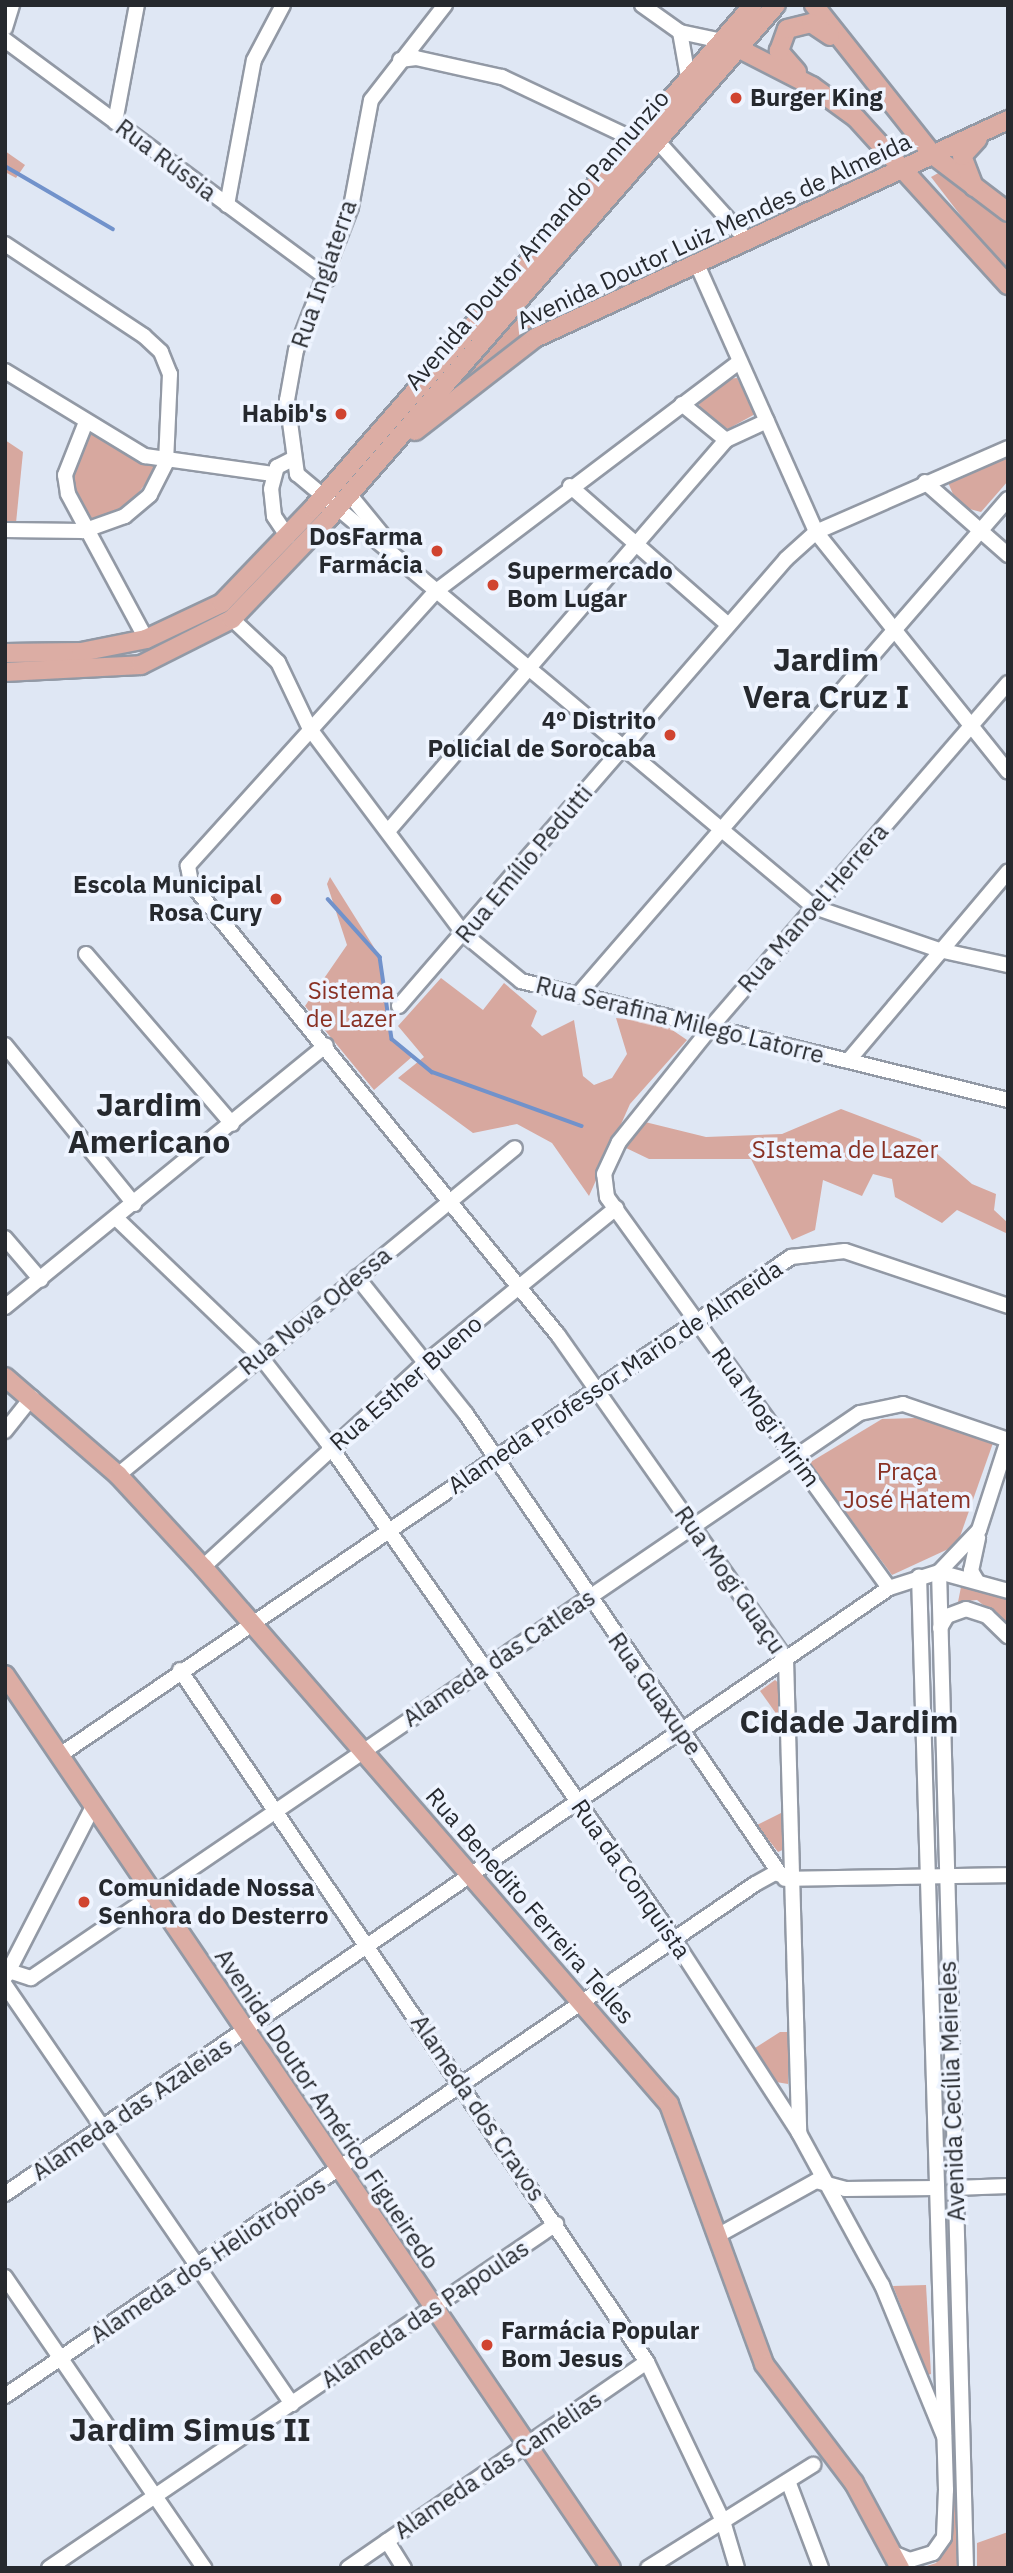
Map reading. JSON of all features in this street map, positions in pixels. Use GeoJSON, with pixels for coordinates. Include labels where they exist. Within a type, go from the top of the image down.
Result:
{"type":"FeatureCollection","features":[{"type":"Feature","properties":{"kind":"main road","name":"Avenida Doutor Armando Pannunzio"},"geometry":{"type":"LineString","coordinates":[[329,503],[728,43],[753,5]]}},
{"type":"Feature","properties":{"kind":"main road","name":"Avenida Doutor Armando Pannunzio"},"geometry":{"type":"LineString","coordinates":[[329,503],[349,494],[384,454],[645,136],[688,76],[776,5]]}},
{"type":"Feature","properties":{"kind":"main road"},"geometry":{"type":"LineString","coordinates":[[814,5],[908,126]]}},
{"type":"Feature","properties":{"kind":"main road"},"geometry":{"type":"LineString","coordinates":[[1008,212],[976,192],[933,155],[830,36],[803,22],[787,29],[779,51],[812,86],[906,166],[1008,285]]}},
{"type":"Feature","properties":{"kind":"main road"},"geometry":{"type":"LineString","coordinates":[[728,43],[812,86]]}},
{"type":"Feature","properties":{"kind":"main road","name":"Avenida Doutor Luiz Mendes de Almeida"},"geometry":{"type":"LineString","coordinates":[[384,454],[535,338],[1008,120]]}},
{"type":"Feature","properties":{"kind":"main road"},"geometry":{"type":"LineString","coordinates":[[976,192],[962,156],[985,132]]}},
{"type":"Feature","properties":{"kind":"main road"},"geometry":{"type":"LineString","coordinates":[[5,653],[81,652],[146,639],[222,603],[288,537],[329,503]]}},
{"type":"Feature","properties":{"kind":"main road"},"geometry":{"type":"LineString","coordinates":[[5,672],[141,665],[232,619],[329,503]]}},
{"type":"Feature","properties":{"kind":"main road","name":"Rua Benedito Ferreira Telles"},"geometry":{"type":"LineString","coordinates":[[5,1377],[32,1397],[118,1475],[203,1567],[669,2104],[764,2364],[854,2483],[900,2568]]}},
{"type":"Feature","properties":{"kind":"main road","name":"Avenida Doutor Américo Figueiredo"},"geometry":{"type":"LineString","coordinates":[[5,1675],[150,1894],[611,2568]]}},
{"type":"Feature","properties":{"kind":"street"},"geometry":{"type":"LineString","coordinates":[[5,28],[12,5]]}},
{"type":"Feature","properties":{"kind":"street"},"geometry":{"type":"LineString","coordinates":[[115,122],[137,5]]}},
{"type":"Feature","properties":{"kind":"street"},"geometry":{"type":"LineString","coordinates":[[228,205],[254,60],[283,5]]}},
{"type":"Feature","properties":{"kind":"street","name":"Rua Inglaterra"},"geometry":{"type":"LineString","coordinates":[[437,590],[329,503],[298,474],[293,459],[287,400],[296,350],[328,279],[351,207],[371,100],[445,5]]}},
{"type":"Feature","properties":{"kind":"street"},"geometry":{"type":"LineString","coordinates":[[642,5],[680,32],[728,43]]}},
{"type":"Feature","properties":{"kind":"street"},"geometry":{"type":"LineString","coordinates":[[680,32],[688,76]]}},
{"type":"Feature","properties":{"kind":"street","name":"Rua Rússia"},"geometry":{"type":"LineString","coordinates":[[5,40],[328,279]]}},
{"type":"Feature","properties":{"kind":"street"},"geometry":{"type":"LineString","coordinates":[[400,61],[416,58],[502,77],[645,136],[746,239]]}},
{"type":"Feature","properties":{"kind":"street"},"geometry":{"type":"LineString","coordinates":[[5,244],[161,352],[170,374],[166,463],[150,495],[125,516],[83,531],[5,530]]}},
{"type":"Feature","properties":{"kind":"street"},"geometry":{"type":"LineString","coordinates":[[696,262],[738,362],[816,532],[892,633],[1008,772]]}},
{"type":"Feature","properties":{"kind":"street"},"geometry":{"type":"LineString","coordinates":[[310,729],[437,590],[570,486],[738,362]]}},
{"type":"Feature","properties":{"kind":"street"},"geometry":{"type":"LineString","coordinates":[[5,371],[86,422],[166,463],[273,474],[293,459]]}},
{"type":"Feature","properties":{"kind":"street"},"geometry":{"type":"LineString","coordinates":[[682,404],[726,440]]}},
{"type":"Feature","properties":{"kind":"street"},"geometry":{"type":"LineString","coordinates":[[388,830],[726,440],[767,421]]}},
{"type":"Feature","properties":{"kind":"street"},"geometry":{"type":"LineString","coordinates":[[86,422],[65,475],[83,531],[146,639]]}},
{"type":"Feature","properties":{"kind":"street","name":"Rua Emílio Pedutti"},"geometry":{"type":"LineString","coordinates":[[399,1006],[464,934],[728,625],[816,532],[925,482],[1008,448]]}},
{"type":"Feature","properties":{"kind":"street"},"geometry":{"type":"LineString","coordinates":[[273,474],[271,505],[288,537]]}},
{"type":"Feature","properties":{"kind":"street"},"geometry":{"type":"LineString","coordinates":[[925,482],[1008,555]]}},
{"type":"Feature","properties":{"kind":"street"},"geometry":{"type":"LineString","coordinates":[[570,486],[728,625]]}},
{"type":"Feature","properties":{"kind":"street"},"geometry":{"type":"LineString","coordinates":[[349,494],[437,590],[626,744],[814,907],[939,950],[1008,965]]}},
{"type":"Feature","properties":{"kind":"street"},"geometry":{"type":"LineString","coordinates":[[577,996],[1008,499]]}},
{"type":"Feature","properties":{"kind":"street","name":"Rua Serafina Milego Latorre"},"geometry":{"type":"LineString","coordinates":[[232,619],[278,662],[310,729],[464,934],[521,981],[1008,1100]]}},
{"type":"Feature","properties":{"kind":"street","name":"Rua Manoel Herrera"},"geometry":{"type":"LineString","coordinates":[[604,1174],[620,1142],[712,1026],[1008,683]]}},
{"type":"Feature","properties":{"kind":"street","name":"Rua Mogi Guaçu"},"geometry":{"type":"LineString","coordinates":[[310,729],[188,866],[191,883],[453,1199],[596,1388],[786,1659],[786,1876],[799,2133]]}},
{"type":"Feature","properties":{"kind":"street"},"geometry":{"type":"LineString","coordinates":[[848,1061],[939,950],[1008,872]]}},
{"type":"Feature","properties":{"kind":"street"},"geometry":{"type":"LineString","coordinates":[[86,954],[232,1124]]}},
{"type":"Feature","properties":{"kind":"street"},"geometry":{"type":"LineString","coordinates":[[5,1045],[134,1204]]}},
{"type":"Feature","properties":{"kind":"street"},"geometry":{"type":"LineString","coordinates":[[5,1307],[326,1045]]}},
{"type":"Feature","properties":{"kind":"street","name":"Rua Nova Odessa"},"geometry":{"type":"LineString","coordinates":[[118,1475],[515,1148]]}},
{"type":"Feature","properties":{"kind":"street","name":"Rua Mogi Mirim"},"geometry":{"type":"LineString","coordinates":[[604,1174],[616,1209],[889,1588]]}},
{"type":"Feature","properties":{"kind":"street","name":"Rua Esther Bueno"},"geometry":{"type":"LineString","coordinates":[[203,1567],[423,1365],[616,1209]]}},
{"type":"Feature","properties":{"kind":"street","name":"Rua da Conquista"},"geometry":{"type":"LineString","coordinates":[[116,1218],[260,1356],[332,1448],[673,1938],[799,2133],[882,2285],[944,2436]]}},
{"type":"Feature","properties":{"kind":"street"},"geometry":{"type":"LineString","coordinates":[[5,1238],[41,1280]]}},
{"type":"Feature","properties":{"kind":"street","name":"Alameda Professor Mario de Almeida"},"geometry":{"type":"LineString","coordinates":[[60,1755],[180,1670],[391,1530],[695,1319],[791,1257],[821,1250],[845,1251],[1008,1306]]}},
{"type":"Feature","properties":{"kind":"street","name":"Rua Guaxupe"},"geometry":{"type":"LineString","coordinates":[[357,1277],[496,1458],[682,1734],[786,1876]]}},
{"type":"Feature","properties":{"kind":"street"},"geometry":{"type":"LineString","coordinates":[[5,1431],[32,1397]]}},
{"type":"Feature","properties":{"kind":"street","name":"Alameda das Catleas"},"geometry":{"type":"LineString","coordinates":[[31,1978],[150,1894],[860,1413],[894,1403],[1008,1440]]}},
{"type":"Feature","properties":{"kind":"street"},"geometry":{"type":"LineString","coordinates":[[977,1581],[971,1566],[979,1530],[1008,1440]]}},
{"type":"Feature","properties":{"kind":"street"},"geometry":{"type":"LineString","coordinates":[[939,1572],[979,1530]]}},
{"type":"Feature","properties":{"kind":"street"},"geometry":{"type":"LineString","coordinates":[[939,1572],[1008,1591]]}},
{"type":"Feature","properties":{"kind":"street","name":"Alameda das Azaleias"},"geometry":{"type":"LineString","coordinates":[[5,2193],[369,1950],[889,1588],[919,1576],[939,1572]]}},
{"type":"Feature","properties":{"kind":"street","name":"Avenida Cecília Meireles"},"geometry":{"type":"LineString","coordinates":[[939,1572],[945,1875],[966,2568]]}},
{"type":"Feature","properties":{"kind":"street"},"geometry":{"type":"LineString","coordinates":[[890,2552],[910,2560],[933,2553],[944,2537],[946,2490],[919,1576]]}},
{"type":"Feature","properties":{"kind":"street"},"geometry":{"type":"LineString","coordinates":[[940,1614],[950,1588],[977,1581]]}},
{"type":"Feature","properties":{"kind":"street"},"geometry":{"type":"LineString","coordinates":[[940,1629],[947,1616],[966,1609],[988,1616],[1008,1636]]}},
{"type":"Feature","properties":{"kind":"street","name":"Alameda dos Cravos"},"geometry":{"type":"LineString","coordinates":[[180,1670],[465,2087],[647,2362],[723,2521],[737,2568]]}},
{"type":"Feature","properties":{"kind":"street"},"geometry":{"type":"LineString","coordinates":[[31,1978],[7,1974],[93,1807]]}},
{"type":"Feature","properties":{"kind":"street","name":"Alameda dos Heliotrópios"},"geometry":{"type":"LineString","coordinates":[[5,2396],[465,2087],[673,1938],[755,1884],[786,1876],[1008,1875]]}},
{"type":"Feature","properties":{"kind":"street"},"geometry":{"type":"LineString","coordinates":[[19,1998],[19,1987],[31,1978]]}},
{"type":"Feature","properties":{"kind":"street"},"geometry":{"type":"LineString","coordinates":[[5,1985],[19,1998],[292,2404]]}},
{"type":"Feature","properties":{"kind":"street"},"geometry":{"type":"LineString","coordinates":[[779,2100],[797,2076]]}},
{"type":"Feature","properties":{"kind":"street"},"geometry":{"type":"LineString","coordinates":[[717,2236],[816,2181],[827,2185],[936,2188]]}},
{"type":"Feature","properties":{"kind":"street"},"geometry":{"type":"LineString","coordinates":[[955,2188],[1008,2186]]}},
{"type":"Feature","properties":{"kind":"street","name":"Alameda das Papoulas"},"geometry":{"type":"LineString","coordinates":[[49,2568],[433,2310],[556,2224]]}},
{"type":"Feature","properties":{"kind":"street"},"geometry":{"type":"LineString","coordinates":[[5,2277],[204,2568]]}},
{"type":"Feature","properties":{"kind":"street","name":"Alameda das Camélias"},"geometry":{"type":"LineString","coordinates":[[348,2568],[647,2362]]}},
{"type":"Feature","properties":{"kind":"street"},"geometry":{"type":"LineString","coordinates":[[648,2568],[813,2465]]}},
{"type":"Feature","properties":{"kind":"street"},"geometry":{"type":"LineString","coordinates":[[788,2481],[821,2568]]}},
{"type":"Feature","properties":{"kind":"street"},"geometry":{"type":"LineString","coordinates":[[946,2490],[964,2490]]}},
{"type":"Feature","properties":{"kind":"street"},"geometry":{"type":"LineString","coordinates":[[387,2541],[404,2568]]}},
{"type":"Feature","properties":{"kind":"green space"},"geometry":{"type":"Polygon","coordinates":[[[5,151],[25,165],[16,178],[5,172],[5,151]]]}},
{"type":"Feature","properties":{"kind":"green space"},"geometry":{"type":"Polygon","coordinates":[[[942,171],[1008,223],[1008,277],[931,177],[942,171]]]}},
{"type":"Feature","properties":{"kind":"green space"},"geometry":{"type":"Polygon","coordinates":[[[517,313],[535,328],[432,410],[517,313]]]}},
{"type":"Feature","properties":{"kind":"green space"},"geometry":{"type":"Polygon","coordinates":[[[737,378],[757,413],[728,429],[701,412],[699,404],[726,379],[737,378]]]}},
{"type":"Feature","properties":{"kind":"green space"},"geometry":{"type":"Polygon","coordinates":[[[86,428],[158,468],[124,511],[86,523],[68,475],[86,428]]]}},
{"type":"Feature","properties":{"kind":"green space"},"geometry":{"type":"Polygon","coordinates":[[[5,440],[23,452],[16,523],[5,523],[5,440]]]}},
{"type":"Feature","properties":{"kind":"green space"},"geometry":{"type":"Polygon","coordinates":[[[1008,454],[1008,481],[981,512],[958,506],[947,480],[1008,454]]]}},
{"type":"Feature","properties":{"kind":"green space","name":"Sistema de Lazer"},"geometry":{"type":"Polygon","coordinates":[[[330,877],[380,957],[392,1039],[413,1056],[374,1090],[305,1006],[347,945],[327,884],[330,877]]]}},
{"type":"Feature","properties":{"kind":"green space"},"geometry":{"type":"Polygon","coordinates":[[[441,978],[483,1010],[504,983],[537,1011],[531,1026],[542,1036],[574,1020],[583,1076],[594,1085],[612,1078],[627,1054],[616,1018],[662,1023],[687,1040],[630,1104],[589,1196],[552,1143],[517,1124],[473,1133],[398,1078],[424,1057],[398,1026],[441,978]]]}},
{"type":"Feature","properties":{"kind":"green space","name":"SIstema de Lazer"},"geometry":{"type":"Polygon","coordinates":[[[841,1109],[920,1139],[972,1184],[996,1194],[994,1210],[1008,1223],[1008,1234],[957,1210],[942,1223],[895,1197],[892,1179],[873,1174],[862,1196],[823,1180],[815,1230],[792,1240],[751,1159],[649,1159],[624,1147],[645,1122],[706,1137],[782,1134],[841,1109]]]}},
{"type":"Feature","properties":{"kind":"green space","name":"Praça José Hatem"},"geometry":{"type":"Polygon","coordinates":[[[916,1418],[993,1443],[957,1545],[892,1575],[809,1463],[882,1419],[916,1418]]]}},
{"type":"Feature","properties":{"kind":"green space"},"geometry":{"type":"Polygon","coordinates":[[[969,1585],[1008,1600],[1008,1625],[977,1600],[958,1602],[961,1587],[969,1585]]]}},
{"type":"Feature","properties":{"kind":"green space"},"geometry":{"type":"Polygon","coordinates":[[[775,1680],[780,1684],[780,1719],[760,1691],[775,1680]]]}},
{"type":"Feature","properties":{"kind":"green space"},"geometry":{"type":"Polygon","coordinates":[[[785,1811],[787,1848],[778,1852],[757,1825],[785,1811]]]}},
{"type":"Feature","properties":{"kind":"green space"},"geometry":{"type":"Polygon","coordinates":[[[780,2032],[788,2032],[788,2084],[776,2082],[755,2048],[780,2032]]]}},
{"type":"Feature","properties":{"kind":"green space"},"geometry":{"type":"Polygon","coordinates":[[[926,2285],[931,2374],[928,2375],[893,2286],[926,2285]]]}},
{"type":"Feature","properties":{"kind":"green space"},"geometry":{"type":"Polygon","coordinates":[[[952,2500],[958,2500],[959,2568],[921,2568],[936,2563],[951,2540],[952,2500]]]}},
{"type":"Feature","properties":{"kind":"green space"},"geometry":{"type":"Polygon","coordinates":[[[1008,2532],[1008,2568],[977,2568],[977,2543],[1008,2532]]]}},
{"type":"Feature","properties":{"kind":"waterway"},"geometry":{"type":"LineString","coordinates":[[5,166],[113,229]]}},
{"type":"Feature","properties":{"kind":"waterway"},"geometry":{"type":"LineString","coordinates":[[328,899],[380,957],[392,1039],[432,1072],[582,1126]]}},
{"type":"Feature","properties":{"kind":"place","name":"Burger King"},"geometry":{"type":"Point","coordinates":[736,98]}},
{"type":"Feature","properties":{"kind":"place","name":"Habib's"},"geometry":{"type":"Point","coordinates":[341,414]}},
{"type":"Feature","properties":{"kind":"place","name":"DosFarma Farmácia"},"geometry":{"type":"Point","coordinates":[437,551]}},
{"type":"Feature","properties":{"kind":"place","name":"Supermercado Bom Lugar"},"geometry":{"type":"Point","coordinates":[493,585]}},
{"type":"Feature","properties":{"kind":"place","name":"4º Distrito Policial de Sorocaba"},"geometry":{"type":"Point","coordinates":[670,735]}},
{"type":"Feature","properties":{"kind":"place","name":"Escola Municipal Rosa Cury"},"geometry":{"type":"Point","coordinates":[276,899]}},
{"type":"Feature","properties":{"kind":"place","name":"Comunidade Nossa Senhora do Desterro"},"geometry":{"type":"Point","coordinates":[84,1902]}},
{"type":"Feature","properties":{"kind":"place","name":"Farmácia Popular Bom Jesus"},"geometry":{"type":"Point","coordinates":[487,2345]}},
{"type":"Feature","properties":{"kind":"district","name":"Jardim Vera Cruz I"},"geometry":{"type":"Point","coordinates":[826,678]}},
{"type":"Feature","properties":{"kind":"district","name":"Jardim Americano"},"geometry":{"type":"Point","coordinates":[149,1124]}},
{"type":"Feature","properties":{"kind":"district","name":"Cidade Jardim"},"geometry":{"type":"Point","coordinates":[849,1721]}},
{"type":"Feature","properties":{"kind":"district","name":"Jardim Simus II"},"geometry":{"type":"Point","coordinates":[190,2429]}}]}
